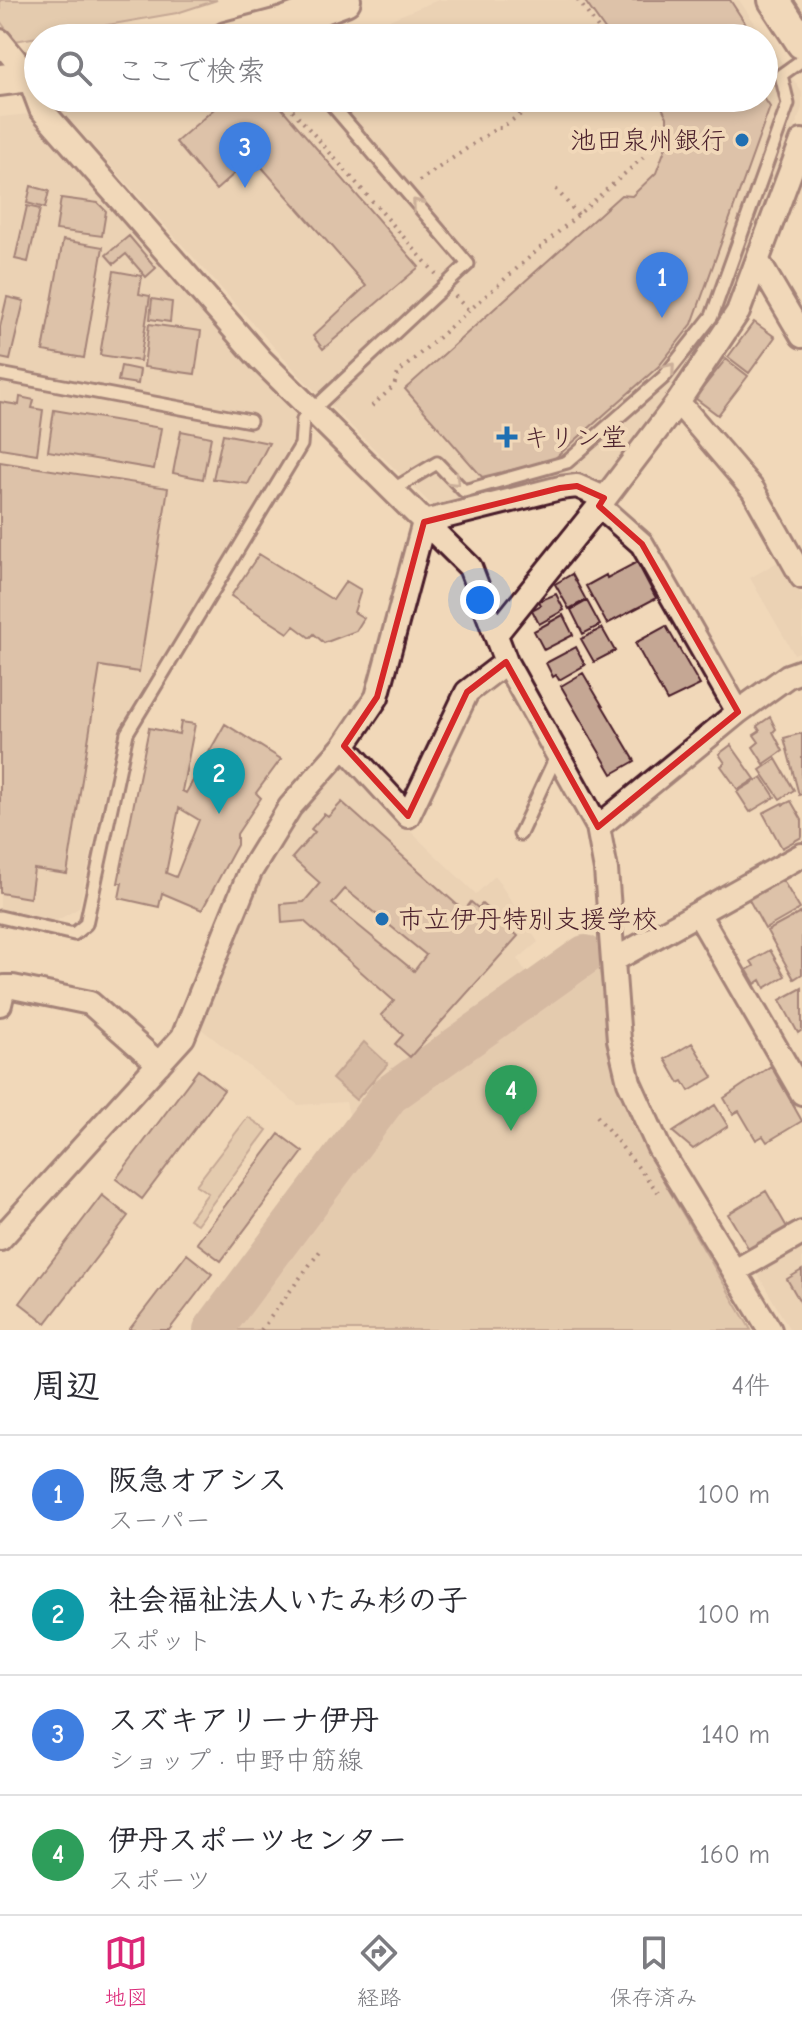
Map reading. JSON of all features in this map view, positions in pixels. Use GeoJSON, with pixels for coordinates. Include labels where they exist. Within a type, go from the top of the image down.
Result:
{"type":"FeatureCollection","features":[{"type":"Feature","properties":{"kind":"main road"},"geometry":{"type":"LineString","coordinates":[[298,24],[345,0]]}},
{"type":"Feature","properties":{"kind":"main road"},"geometry":{"type":"LineString","coordinates":[[774,0],[802,43]]}},
{"type":"Feature","properties":{"kind":"street"},"geometry":{"type":"LineString","coordinates":[[0,41],[22,77]]}},
{"type":"Feature","properties":{"kind":"street"},"geometry":{"type":"LineString","coordinates":[[44,112],[261,360],[470,567],[506,662],[598,827],[606,870],[619,1040],[629,1082],[659,1148],[770,1330]]}},
{"type":"Feature","properties":{"kind":"street"},"geometry":{"type":"LineString","coordinates":[[496,634],[678,402],[738,312],[802,141]]}},
{"type":"Feature","properties":{"kind":"street"},"geometry":{"type":"LineString","coordinates":[[758,261],[802,336]]}},
{"type":"Feature","properties":{"kind":"street"},"geometry":{"type":"LineString","coordinates":[[678,402],[753,490],[802,577]]}},
{"type":"Feature","properties":{"kind":"street"},"geometry":{"type":"LineString","coordinates":[[424,522],[577,486],[602,502],[642,544],[738,712]]}},
{"type":"Feature","properties":{"kind":"street"},"geometry":{"type":"LineString","coordinates":[[5,1226],[183,1037],[250,872],[290,807],[344,746],[377,697],[424,522]]}},
{"type":"Feature","properties":{"kind":"street"},"geometry":{"type":"LineString","coordinates":[[344,746],[408,816],[467,692],[506,662]]}},
{"type":"Feature","properties":{"kind":"street"},"geometry":{"type":"LineString","coordinates":[[598,827],[738,712],[788,676],[802,671]]}},
{"type":"Feature","properties":{"kind":"street"},"geometry":{"type":"LineString","coordinates":[[614,960],[802,856]]}},
{"type":"Feature","properties":{"kind":"street"},"geometry":{"type":"LineString","coordinates":[[699,915],[802,1093]]}},
{"type":"Feature","properties":{"kind":"street"},"geometry":{"type":"LineString","coordinates":[[1,991],[90,1003],[159,1064]]}},
{"type":"Feature","properties":{"kind":"street"},"geometry":{"type":"LineString","coordinates":[[735,1271],[802,1233]]}},
{"type":"Feature","properties":{"kind":"lane"},"geometry":{"type":"LineString","coordinates":[[392,490],[437,463],[464,491],[567,462],[664,377],[712,316],[788,104],[781,75],[802,60]]}},
{"type":"Feature","properties":{"kind":"lane"},"geometry":{"type":"LineString","coordinates":[[0,917],[74,934],[86,924],[127,733],[301,445],[303,419],[468,264],[338,112]]}},
{"type":"Feature","properties":{"kind":"lane"},"geometry":{"type":"LineString","coordinates":[[0,374],[250,421]]}},
{"type":"Feature","properties":{"kind":"lane"},"geometry":{"type":"LineString","coordinates":[[520,834],[553,763],[559,757]]}},
{"type":"Feature","properties":{"kind":"path"},"geometry":{"type":"LineString","coordinates":[[578,0],[595,24]]}},
{"type":"Feature","properties":{"kind":"path"},"geometry":{"type":"LineString","coordinates":[[294,112],[469,311]]}},
{"type":"Feature","properties":{"kind":"path"},"geometry":{"type":"LineString","coordinates":[[406,192],[452,157],[524,112]]}},
{"type":"Feature","properties":{"kind":"path"},"geometry":{"type":"LineString","coordinates":[[372,406],[394,386],[398,373],[647,154]]}},
{"type":"Feature","properties":{"kind":"path"},"geometry":{"type":"LineString","coordinates":[[556,189],[578,215]]}},
{"type":"Feature","properties":{"kind":"path"},"geometry":{"type":"LineString","coordinates":[[597,1116],[660,1194]]}},
{"type":"Feature","properties":{"kind":"path"},"geometry":{"type":"LineString","coordinates":[[261,1330],[320,1251]]}},
{"type":"Feature","properties":{"kind":"highlighted area"},"geometry":{"type":"Polygon","coordinates":[[[577,486],[604,498],[599,506],[642,544],[738,712],[598,827],[506,662],[467,692],[408,816],[344,746],[377,697],[424,522],[577,486]]]}},
{"type":"Feature","properties":{"kind":"shaded area"},"geometry":{"type":"Polygon","coordinates":[[[0,0],[217,0],[177,13],[113,24],[24,24],[24,39],[15,41],[0,21],[0,0]]]}},
{"type":"Feature","properties":{"kind":"shaded area"},"geometry":{"type":"Polygon","coordinates":[[[438,0],[739,0],[755,24],[379,24],[438,0]]]}},
{"type":"Feature","properties":{"kind":"shaded area"},"geometry":{"type":"Polygon","coordinates":[[[778,57],[802,92],[802,108],[728,316],[602,482],[437,510],[301,377],[63,112],[778,112],[778,57]]]}},
{"type":"Feature","properties":{"kind":"shaded area"},"geometry":{"type":"Polygon","coordinates":[[[29,114],[295,413],[295,435],[261,496],[118,730],[79,908],[56,921],[0,908],[0,117],[29,114]]]}},
{"type":"Feature","properties":{"kind":"shaded area"},"geometry":{"type":"Polygon","coordinates":[[[781,560],[802,596],[802,651],[794,654],[750,578],[781,560]]]}},
{"type":"Feature","properties":{"kind":"shaded area","name":"市立伊丹特別支援学校"},"geometry":{"type":"Polygon","coordinates":[[[346,760],[409,830],[476,894],[495,876],[538,942],[518,959],[527,974],[382,1079],[350,1118],[346,1102],[298,1105],[200,1028],[198,1022],[256,886],[297,815],[346,760]]]}},
{"type":"Feature","properties":{"kind":"shaded area"},"geometry":{"type":"Polygon","coordinates":[[[599,965],[616,1080],[649,1156],[751,1330],[235,1330],[401,1107],[599,965]]]}},
{"type":"Feature","properties":{"kind":"shaded area"},"geometry":{"type":"Polygon","coordinates":[[[364,1042],[388,1064],[356,1100],[332,1079],[364,1042]]]}},
{"type":"Feature","properties":{"kind":"shaded area"},"geometry":{"type":"Polygon","coordinates":[[[248,1117],[267,1130],[197,1224],[189,1219],[208,1193],[196,1185],[248,1117]]]}},
{"type":"Feature","properties":{"kind":"shaded area"},"geometry":{"type":"Polygon","coordinates":[[[802,1244],[802,1330],[790,1330],[756,1271],[802,1244]]]}},
{"type":"Feature","properties":{"kind":"building"},"geometry":{"type":"Polygon","coordinates":[[[584,0],[730,0],[745,23],[743,24],[601,24],[584,0]]]}},
{"type":"Feature","properties":{"kind":"building"},"geometry":{"type":"Polygon","coordinates":[[[211,112],[285,112],[419,267],[323,349],[313,336],[366,286],[253,157],[216,190],[176,142],[211,112]]]}},
{"type":"Feature","properties":{"kind":"building"},"geometry":{"type":"Polygon","coordinates":[[[664,112],[768,112],[692,324],[659,366],[553,460],[482,477],[405,389],[621,195],[632,196],[656,173],[667,144],[664,112]]]}},
{"type":"Feature","properties":{"kind":"building"},"geometry":{"type":"Polygon","coordinates":[[[31,186],[49,191],[45,208],[27,203],[31,186]]]}},
{"type":"Feature","properties":{"kind":"building"},"geometry":{"type":"Polygon","coordinates":[[[61,198],[98,203],[106,211],[102,236],[56,230],[61,198]]]}},
{"type":"Feature","properties":{"kind":"building"},"geometry":{"type":"Polygon","coordinates":[[[27,206],[40,209],[28,262],[15,259],[27,206]]]}},
{"type":"Feature","properties":{"kind":"building"},"geometry":{"type":"Polygon","coordinates":[[[129,236],[156,268],[146,277],[126,254],[114,264],[106,255],[129,236]]]}},
{"type":"Feature","properties":{"kind":"building"},"geometry":{"type":"Polygon","coordinates":[[[63,240],[103,247],[84,358],[43,351],[63,240]]]}},
{"type":"Feature","properties":{"kind":"building"},"geometry":{"type":"Polygon","coordinates":[[[114,271],[142,276],[139,294],[150,296],[140,361],[100,355],[114,271]]]}},
{"type":"Feature","properties":{"kind":"building"},"geometry":{"type":"Polygon","coordinates":[[[7,297],[24,301],[10,360],[0,358],[0,327],[7,297]]]}},
{"type":"Feature","properties":{"kind":"building"},"geometry":{"type":"Polygon","coordinates":[[[152,299],[172,302],[170,322],[150,319],[152,299]]]}},
{"type":"Feature","properties":{"kind":"building"},"geometry":{"type":"Polygon","coordinates":[[[754,322],[775,337],[749,373],[728,357],[754,322]]]}},
{"type":"Feature","properties":{"kind":"building"},"geometry":{"type":"Polygon","coordinates":[[[149,324],[201,331],[195,374],[144,367],[149,324]]]}},
{"type":"Feature","properties":{"kind":"building"},"geometry":{"type":"Polygon","coordinates":[[[726,359],[748,376],[718,415],[695,398],[726,359]]]}},
{"type":"Feature","properties":{"kind":"building"},"geometry":{"type":"Polygon","coordinates":[[[121,366],[140,370],[138,384],[118,381],[121,366]]]}},
{"type":"Feature","properties":{"kind":"building"},"geometry":{"type":"Polygon","coordinates":[[[20,397],[34,400],[32,408],[43,410],[37,454],[0,448],[0,402],[19,405],[20,397]]]}},
{"type":"Feature","properties":{"kind":"building"},"geometry":{"type":"Polygon","coordinates":[[[54,410],[161,428],[154,469],[48,451],[54,410]]]}},
{"type":"Feature","properties":{"kind":"building"},"geometry":{"type":"Polygon","coordinates":[[[181,431],[211,437],[203,479],[173,473],[181,431]]]}},
{"type":"Feature","properties":{"kind":"building"},"geometry":{"type":"Polygon","coordinates":[[[223,434],[269,443],[248,484],[213,479],[223,434]]]}},
{"type":"Feature","properties":{"kind":"building"},"geometry":{"type":"Polygon","coordinates":[[[0,462],[168,488],[139,672],[100,666],[67,874],[34,869],[30,898],[0,893],[0,462]]]}},
{"type":"Feature","properties":{"kind":"building"},"geometry":{"type":"Polygon","coordinates":[[[259,554],[333,600],[346,581],[361,590],[354,612],[364,618],[356,631],[324,643],[314,634],[310,638],[294,626],[288,633],[231,596],[259,554]]]}},
{"type":"Feature","properties":{"kind":"building"},"geometry":{"type":"Polygon","coordinates":[[[637,562],[656,598],[607,624],[586,586],[637,562]]]}},
{"type":"Feature","properties":{"kind":"building"},"geometry":{"type":"Polygon","coordinates":[[[572,574],[586,600],[569,609],[555,584],[572,574]]]}},
{"type":"Feature","properties":{"kind":"building"},"geometry":{"type":"Polygon","coordinates":[[[556,594],[564,610],[539,624],[532,610],[541,605],[539,601],[556,594]]]}},
{"type":"Feature","properties":{"kind":"building"},"geometry":{"type":"Polygon","coordinates":[[[587,601],[600,625],[583,634],[571,610],[587,601]]]}},
{"type":"Feature","properties":{"kind":"building"},"geometry":{"type":"Polygon","coordinates":[[[563,615],[573,635],[544,650],[534,631],[563,615]]]}},
{"type":"Feature","properties":{"kind":"building"},"geometry":{"type":"Polygon","coordinates":[[[666,626],[700,685],[667,701],[635,643],[666,626]]]}},
{"type":"Feature","properties":{"kind":"building"},"geometry":{"type":"Polygon","coordinates":[[[602,628],[615,651],[594,662],[581,639],[602,628]]]}},
{"type":"Feature","properties":{"kind":"building"},"geometry":{"type":"Polygon","coordinates":[[[576,647],[585,665],[559,680],[556,675],[553,677],[546,663],[576,647]]]}},
{"type":"Feature","properties":{"kind":"building"},"geometry":{"type":"Polygon","coordinates":[[[583,673],[635,761],[612,774],[561,686],[583,673]]]}},
{"type":"Feature","properties":{"kind":"building"},"geometry":{"type":"Polygon","coordinates":[[[770,717],[776,729],[773,732],[783,751],[764,764],[753,747],[759,742],[754,735],[760,731],[757,726],[770,717]]]}},
{"type":"Feature","properties":{"kind":"building"},"geometry":{"type":"Polygon","coordinates":[[[181,722],[195,724],[182,791],[186,793],[225,724],[281,759],[256,793],[261,798],[237,834],[237,845],[202,910],[162,893],[159,907],[119,898],[122,883],[118,883],[149,728],[179,734],[181,722]],[[179,808],[166,873],[176,877],[199,820],[179,808]]]}},
{"type":"Feature","properties":{"kind":"building"},"geometry":{"type":"Polygon","coordinates":[[[802,733],[802,794],[799,795],[784,738],[802,733]]]}},
{"type":"Feature","properties":{"kind":"building"},"geometry":{"type":"Polygon","coordinates":[[[731,745],[755,779],[738,790],[721,766],[725,763],[719,754],[731,745]]]}},
{"type":"Feature","properties":{"kind":"building"},"geometry":{"type":"Polygon","coordinates":[[[776,759],[794,790],[780,799],[760,770],[776,759]]]}},
{"type":"Feature","properties":{"kind":"building"},"geometry":{"type":"Polygon","coordinates":[[[762,777],[775,797],[750,812],[737,792],[762,777]]]}},
{"type":"Feature","properties":{"kind":"building"},"geometry":{"type":"Polygon","coordinates":[[[791,801],[802,820],[802,837],[782,848],[763,813],[791,801]]]}},
{"type":"Feature","properties":{"kind":"building"},"geometry":{"type":"Polygon","coordinates":[[[342,802],[464,911],[471,902],[478,908],[482,904],[518,936],[410,1057],[395,1044],[403,1035],[381,1015],[394,1001],[304,921],[282,923],[281,904],[304,902],[320,883],[292,858],[315,832],[311,829],[324,814],[328,817],[342,802]],[[345,889],[332,904],[414,971],[426,955],[345,889]]]}},
{"type":"Feature","properties":{"kind":"building"},"geometry":{"type":"Polygon","coordinates":[[[782,879],[800,909],[765,929],[748,898],[782,879]]]}},
{"type":"Feature","properties":{"kind":"building"},"geometry":{"type":"Polygon","coordinates":[[[802,912],[802,974],[794,979],[767,931],[802,912]]]}},
{"type":"Feature","properties":{"kind":"building"},"geometry":{"type":"Polygon","coordinates":[[[770,950],[785,976],[765,988],[761,980],[755,984],[747,970],[754,966],[751,961],[770,950]]]}},
{"type":"Feature","properties":{"kind":"building"},"geometry":{"type":"Polygon","coordinates":[[[802,988],[802,1030],[798,1033],[780,1000],[802,988]]]}},
{"type":"Feature","properties":{"kind":"building"},"geometry":{"type":"Polygon","coordinates":[[[692,1043],[713,1077],[689,1091],[683,1081],[679,1083],[665,1059],[692,1043]]]}},
{"type":"Feature","properties":{"kind":"building"},"geometry":{"type":"Polygon","coordinates":[[[771,1066],[802,1121],[767,1142],[763,1136],[756,1140],[739,1111],[733,1114],[724,1098],[771,1066]]]}},
{"type":"Feature","properties":{"kind":"building"},"geometry":{"type":"Polygon","coordinates":[[[198,1070],[224,1090],[142,1199],[116,1179],[198,1070]]]}},
{"type":"Feature","properties":{"kind":"building"},"geometry":{"type":"Polygon","coordinates":[[[715,1105],[728,1126],[693,1149],[673,1132],[715,1105]]]}},
{"type":"Feature","properties":{"kind":"building"},"geometry":{"type":"Polygon","coordinates":[[[279,1134],[303,1152],[221,1261],[197,1243],[279,1134]]]}},
{"type":"Feature","properties":{"kind":"building"},"geometry":{"type":"Polygon","coordinates":[[[766,1191],[788,1229],[750,1251],[728,1214],[766,1191]]]}},
{"type":"Feature","properties":{"kind":"building"},"geometry":{"type":"Polygon","coordinates":[[[102,1195],[128,1216],[46,1323],[20,1303],[102,1195]]]}},
{"type":"Feature","properties":{"kind":"building"},"geometry":{"type":"Polygon","coordinates":[[[187,1254],[212,1274],[169,1330],[129,1330],[187,1254]]]}},
{"type":"Feature","properties":{"kind":"building"},"geometry":{"type":"Polygon","coordinates":[[[802,1270],[802,1305],[787,1279],[802,1270]]]}},
{"type":"Feature","properties":{"kind":"waterway"},"geometry":{"type":"LineString","coordinates":[[213,1330],[389,1095],[585,955]]}},
{"type":"Feature","properties":{"kind":"place","name":"池田泉州銀行"},"geometry":{"type":"Point","coordinates":[742,140]}},
{"type":"Feature","properties":{"kind":"place","name":"スズキアリーナ伊丹"},"geometry":{"type":"Point","coordinates":[245,188]}},
{"type":"Feature","properties":{"kind":"place","name":"阪急オアシス"},"geometry":{"type":"Point","coordinates":[662,318]}},
{"type":"Feature","properties":{"kind":"place","name":"キリン堂"},"geometry":{"type":"Point","coordinates":[507,437]}},
{"type":"Feature","properties":{"kind":"place","name":"社会福祉法人いたみ杉の子"},"geometry":{"type":"Point","coordinates":[219,814]}},
{"type":"Feature","properties":{"kind":"place","name":"市立伊丹特別支援学校"},"geometry":{"type":"Point","coordinates":[382,919]}},
{"type":"Feature","properties":{"kind":"place","name":"伊丹スポーツセンター"},"geometry":{"type":"Point","coordinates":[511,1131]}}]}
